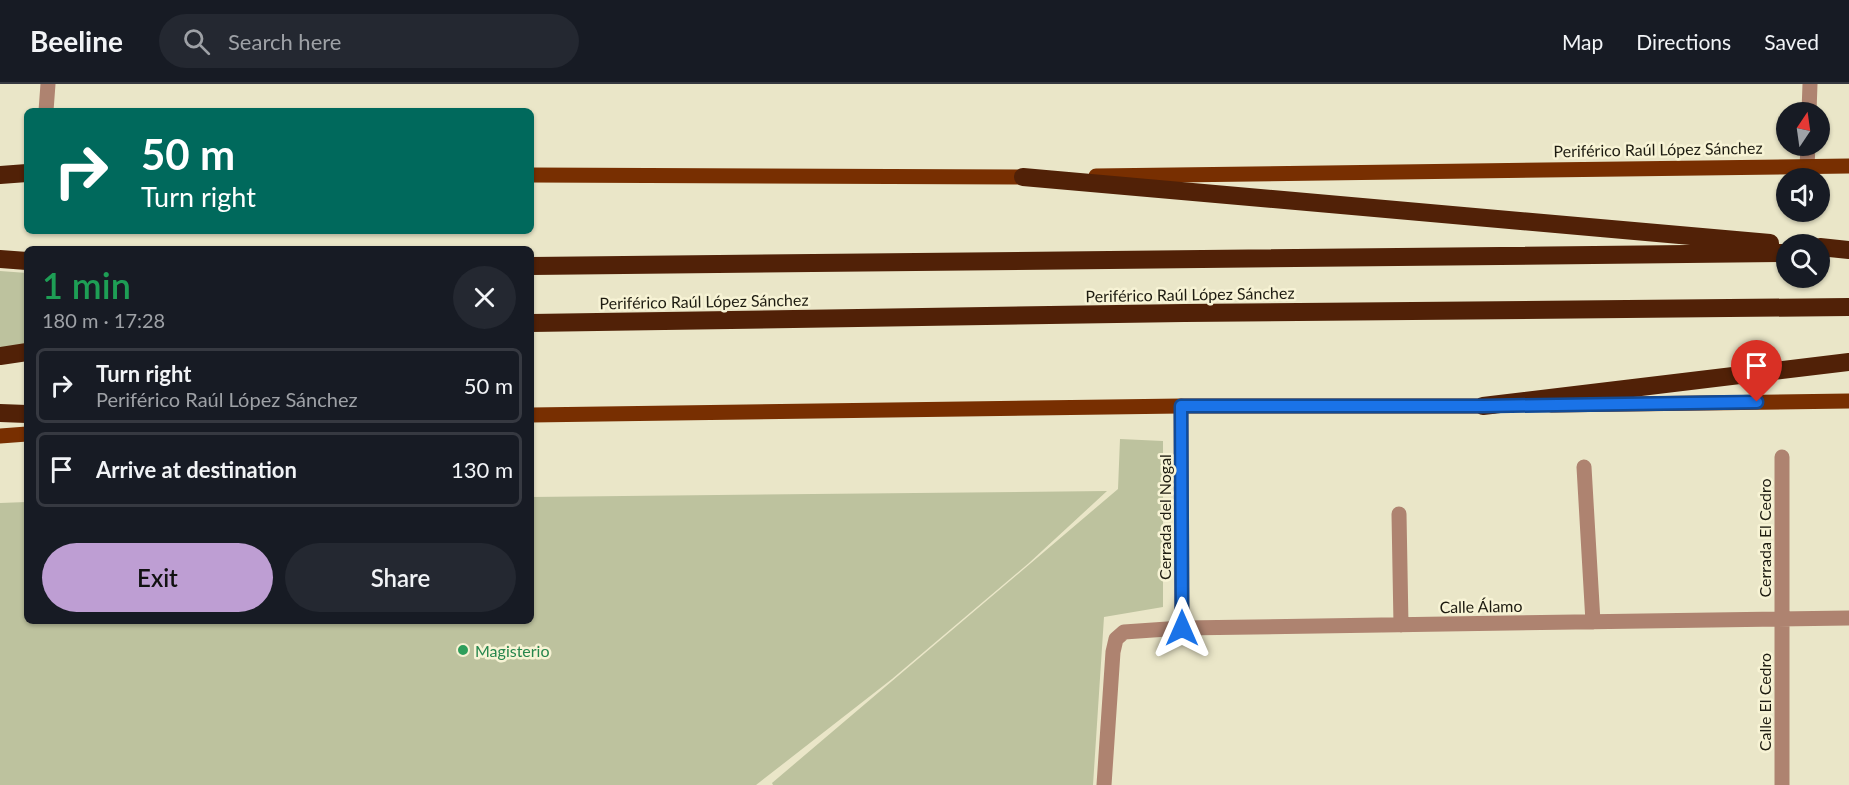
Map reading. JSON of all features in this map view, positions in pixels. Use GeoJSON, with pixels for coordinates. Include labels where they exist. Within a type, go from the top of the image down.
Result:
{"type":"FeatureCollection","features":[{"type":"Feature","properties":{"kind":"highway"},"geometry":{"type":"LineString","coordinates":[[0,175],[24,172]]}},
{"type":"Feature","properties":{"kind":"highway"},"geometry":{"type":"LineString","coordinates":[[1023,177],[1776,243]]}},
{"type":"Feature","properties":{"kind":"highway"},"geometry":{"type":"LineString","coordinates":[[1830,248],[1849,251]]}},
{"type":"Feature","properties":{"kind":"highway"},"geometry":{"type":"LineString","coordinates":[[1830,252],[1849,251]]}},
{"type":"Feature","properties":{"kind":"highway","name":"Periférico Raúl López Sánchez"},"geometry":{"type":"LineString","coordinates":[[534,266],[1776,253]]}},
{"type":"Feature","properties":{"kind":"highway"},"geometry":{"type":"LineString","coordinates":[[0,259],[24,261]]}},
{"type":"Feature","properties":{"kind":"highway","name":"Periférico Raúl López Sánchez"},"geometry":{"type":"LineString","coordinates":[[534,322],[1849,307]]}},
{"type":"Feature","properties":{"kind":"highway"},"geometry":{"type":"LineString","coordinates":[[0,356],[24,352]]}},
{"type":"Feature","properties":{"kind":"highway"},"geometry":{"type":"LineString","coordinates":[[1483,406],[1849,362]]}},
{"type":"Feature","properties":{"kind":"highway"},"geometry":{"type":"LineString","coordinates":[[0,413],[24,414]]}},
{"type":"Feature","properties":{"kind":"main road","name":"Periférico Raúl López Sánchez"},"geometry":{"type":"LineString","coordinates":[[534,175],[1023,177],[1849,166]]}},
{"type":"Feature","properties":{"kind":"main road"},"geometry":{"type":"LineString","coordinates":[[0,167],[24,171]]}},
{"type":"Feature","properties":{"kind":"main road"},"geometry":{"type":"LineString","coordinates":[[534,415],[1181,406],[1483,406],[1849,401]]}},
{"type":"Feature","properties":{"kind":"main road"},"geometry":{"type":"LineString","coordinates":[[0,436],[24,434]]}},
{"type":"Feature","properties":{"kind":"street"},"geometry":{"type":"LineString","coordinates":[[46,108],[48,84]]}},
{"type":"Feature","properties":{"kind":"street"},"geometry":{"type":"LineString","coordinates":[[1809,102],[1810,84]]}},
{"type":"Feature","properties":{"kind":"street"},"geometry":{"type":"LineString","coordinates":[[1807,166],[1808,156]]}},
{"type":"Feature","properties":{"kind":"street","name":"Cerrada del Nogal"},"geometry":{"type":"LineString","coordinates":[[1181,406],[1182,628]]}},
{"type":"Feature","properties":{"kind":"street","name":"Cerrada El Cedro"},"geometry":{"type":"LineString","coordinates":[[1782,457],[1782,619]]}},
{"type":"Feature","properties":{"kind":"street"},"geometry":{"type":"LineString","coordinates":[[1584,467],[1593,622]]}},
{"type":"Feature","properties":{"kind":"street"},"geometry":{"type":"LineString","coordinates":[[1399,514],[1401,625]]}},
{"type":"Feature","properties":{"kind":"street","name":"Calle Álamo"},"geometry":{"type":"LineString","coordinates":[[1104,785],[1113,652],[1116,639],[1124,632],[1182,628],[1849,618]]}},
{"type":"Feature","properties":{"kind":"street","name":"Calle El Cedro"},"geometry":{"type":"LineString","coordinates":[[1782,619],[1782,785]]}},
{"type":"Feature","properties":{"kind":"green space"},"geometry":{"type":"Polygon","coordinates":[[[0,271],[24,273],[24,346],[0,350],[0,271]]]}},
{"type":"Feature","properties":{"kind":"green space"},"geometry":{"type":"Polygon","coordinates":[[[1120,439],[1163,441],[1163,607],[1104,617],[1093,785],[773,785],[772,783],[1118,489],[1120,439]]]}},
{"type":"Feature","properties":{"kind":"green space","name":"Magisterio"},"geometry":{"type":"Polygon","coordinates":[[[1107,491],[1029,563],[892,679],[756,785],[0,785],[0,503],[24,502],[24,624],[534,624],[534,497],[1107,491]]]}},
{"type":"Feature","properties":{"kind":"place","name":"Magisterio"},"geometry":{"type":"Point","coordinates":[463,650]}},
{"type":"Feature","properties":{"kind":"route"},"geometry":{"type":"LineString","coordinates":[[1182,628],[1181,406],[1483,406],[1757,402]]}}]}
